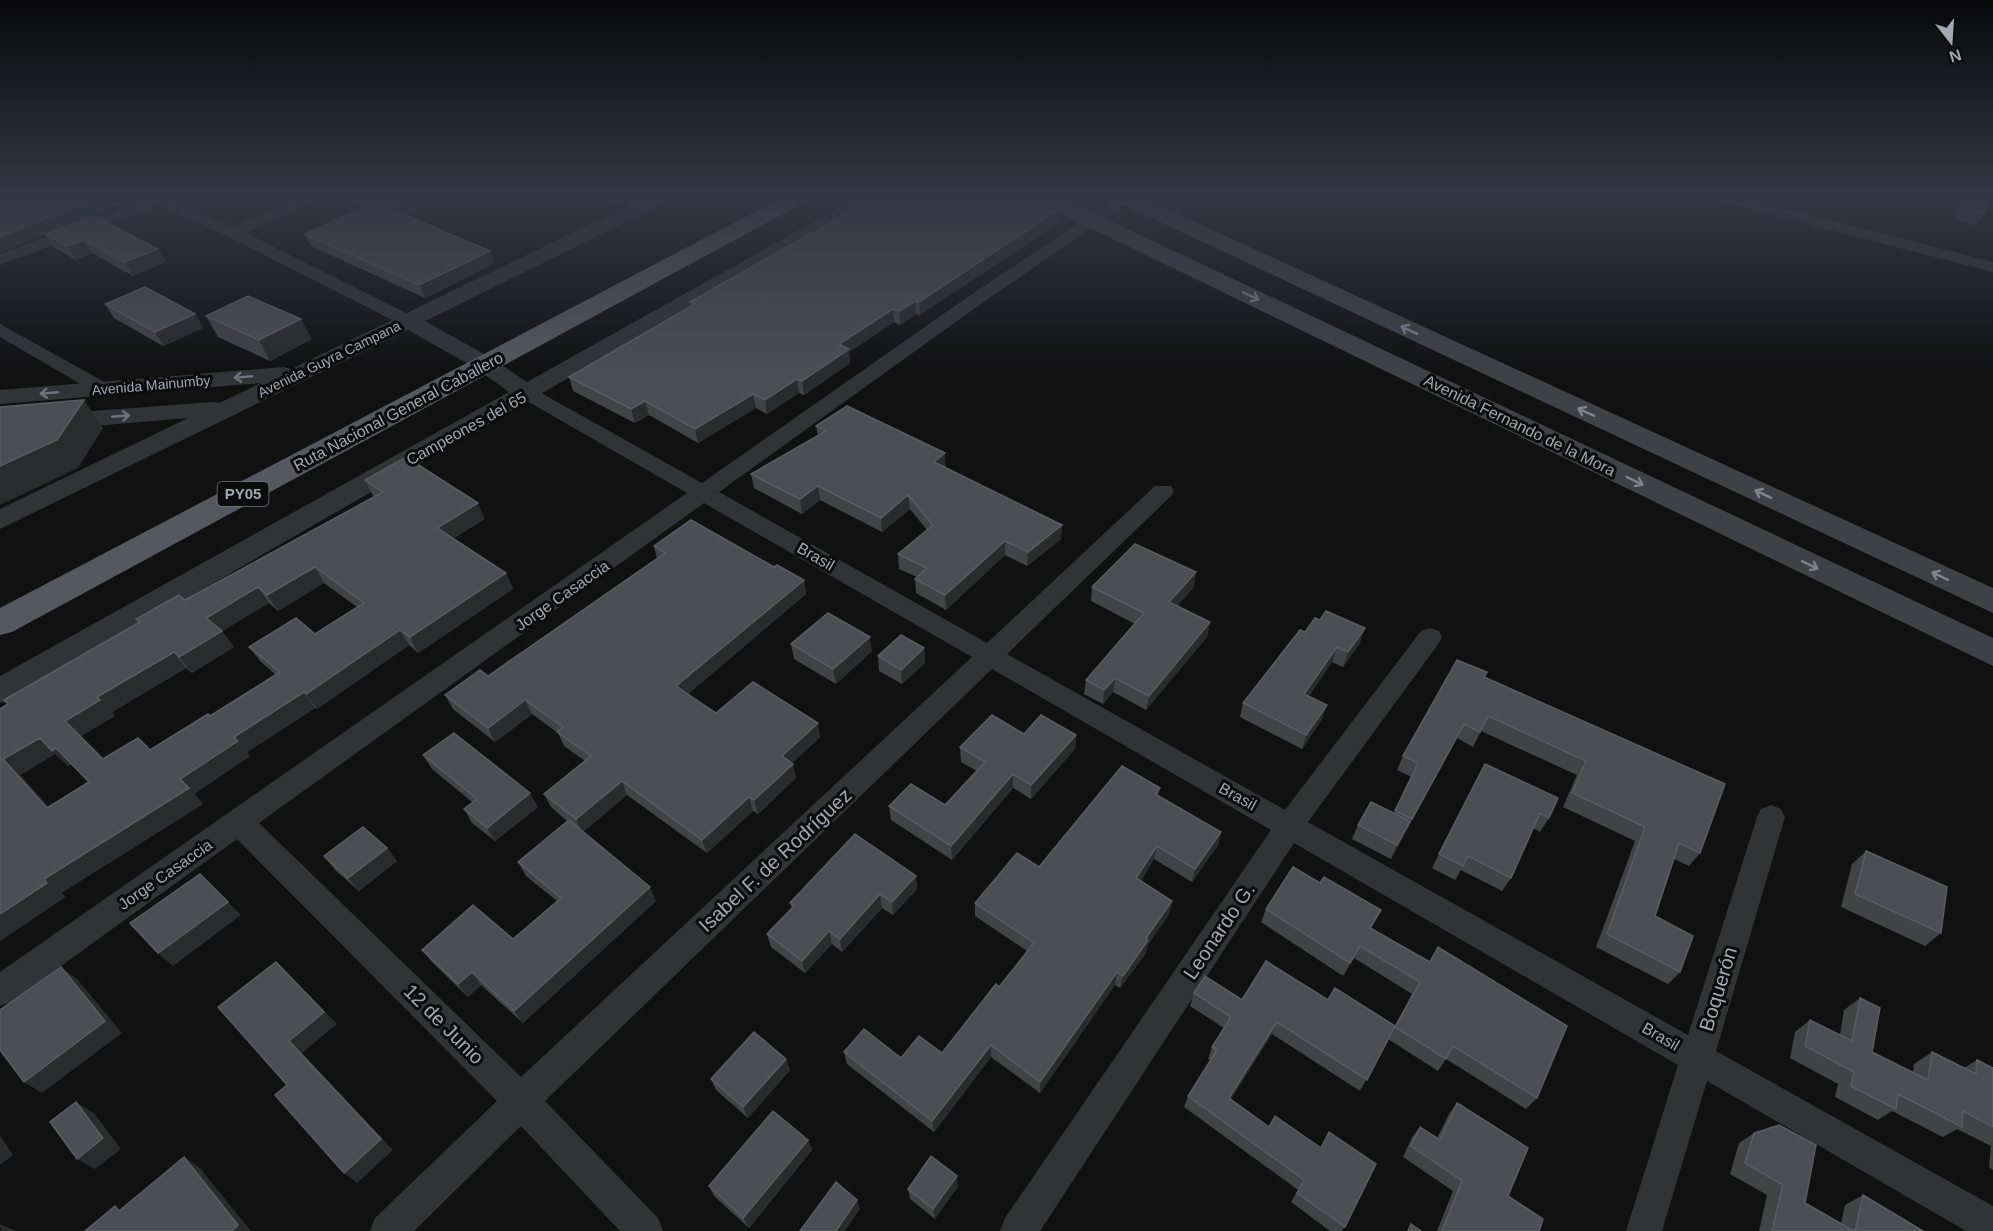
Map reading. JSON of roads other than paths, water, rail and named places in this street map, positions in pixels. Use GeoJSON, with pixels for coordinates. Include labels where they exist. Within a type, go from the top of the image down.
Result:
{"type":"FeatureCollection","features":[{"type":"Feature","properties":{"kind":"highway","name":"Ruta Nacional General Caballero"},"geometry":{"type":"LineString","coordinates":[[0,623],[688,256]]}},
{"type":"Feature","properties":{"kind":"main road","name":"Avenida Fernando de la Mora"},"geometry":{"type":"LineString","coordinates":[[1170,256],[1993,653]]}},
{"type":"Feature","properties":{"kind":"main road"},"geometry":{"type":"LineString","coordinates":[[1250,256],[1993,601]]}},
{"type":"Feature","properties":{"kind":"street"},"geometry":{"type":"LineString","coordinates":[[280,256],[408,321]]}},
{"type":"Feature","properties":{"kind":"street","name":"Avenida Guyra Campana"},"geometry":{"type":"LineString","coordinates":[[0,520],[540,256]]}},
{"type":"Feature","properties":{"kind":"street","name":"Campeones del 65"},"geometry":{"type":"LineString","coordinates":[[0,691],[768,256]]}},
{"type":"Feature","properties":{"kind":"street","name":"Jorge Casaccia"},"geometry":{"type":"LineString","coordinates":[[0,991],[706,493],[965,307],[1040,256]]}},
{"type":"Feature","properties":{"kind":"street"},"geometry":{"type":"LineString","coordinates":[[1952,256],[1993,267]]}},
{"type":"Feature","properties":{"kind":"street","name":"Brasil"},"geometry":{"type":"LineString","coordinates":[[408,321],[485,364],[527,393],[1993,1226]]}},
{"type":"Feature","properties":{"kind":"street"},"geometry":{"type":"LineString","coordinates":[[0,329],[103,388]]}},
{"type":"Feature","properties":{"kind":"street","name":"Avenida Mainumby"},"geometry":{"type":"LineString","coordinates":[[0,397],[302,372]]}},
{"type":"Feature","properties":{"kind":"street","name":"Avenida Mainumby"},"geometry":{"type":"LineString","coordinates":[[0,426],[230,407]]}},
{"type":"Feature","properties":{"kind":"street","name":"Isabel F. de Rodríguez"},"geometry":{"type":"LineString","coordinates":[[388,1231],[521,1101],[1163,491]]}},
{"type":"Feature","properties":{"kind":"street","name":"Leonardo G."},"geometry":{"type":"LineString","coordinates":[[1018,1231],[1290,825],[1430,637]]}},
{"type":"Feature","properties":{"kind":"street","name":"Boquerón"},"geometry":{"type":"LineString","coordinates":[[1644,1231],[1771,817]]}},
{"type":"Feature","properties":{"kind":"street","name":"12 de Junio"},"geometry":{"type":"LineString","coordinates":[[239,822],[521,1101],[645,1231]]}}]}
